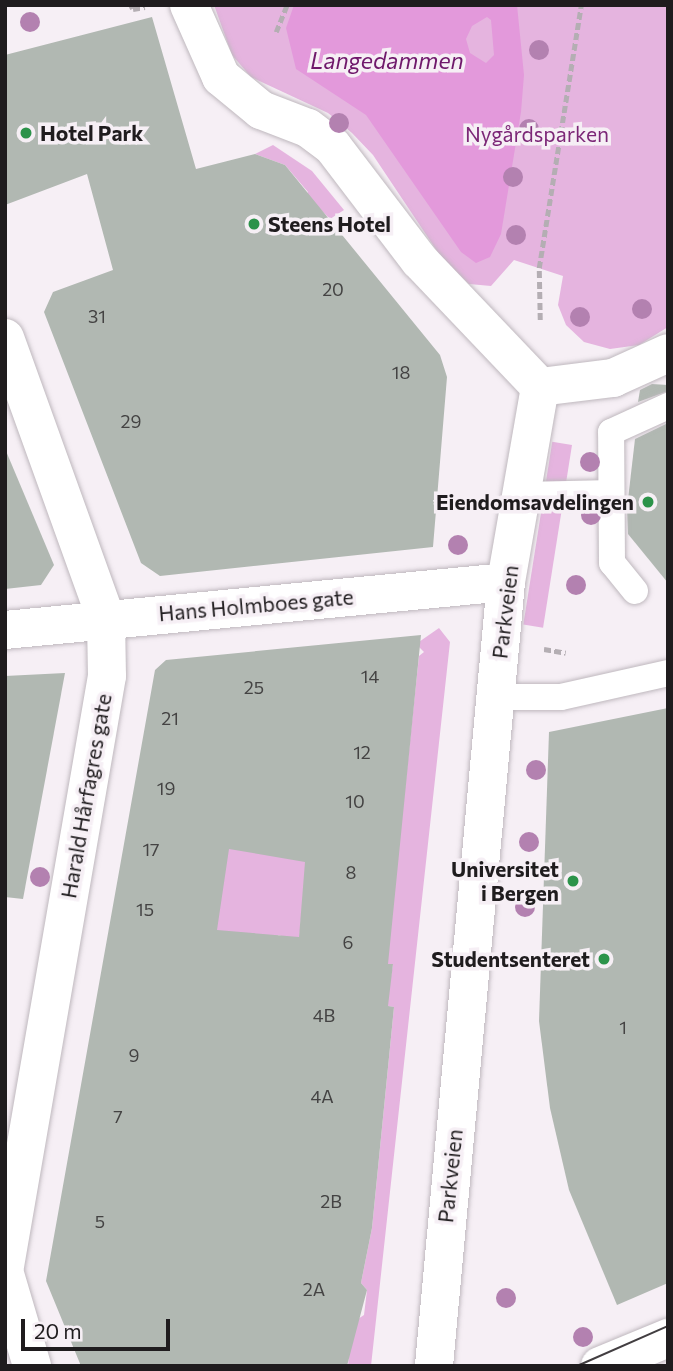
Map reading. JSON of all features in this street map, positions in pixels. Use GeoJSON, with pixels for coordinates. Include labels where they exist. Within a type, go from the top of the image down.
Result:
{"type":"FeatureCollection","features":[{"type":"Feature","properties":{"kind":"street"},"geometry":{"type":"LineString","coordinates":[[189,5],[221,77],[261,110],[308,128],[333,146],[420,261],[540,387],[613,378],[668,353]]}},
{"type":"Feature","properties":{"kind":"street","name":"Harald Hårfagres gate"},"geometry":{"type":"LineString","coordinates":[[5,338],[106,619],[107,676],[5,1266]]}},
{"type":"Feature","properties":{"kind":"street","name":"Parkveien"},"geometry":{"type":"LineString","coordinates":[[434,1366],[506,582],[525,495],[540,387]]}},
{"type":"Feature","properties":{"kind":"street","name":"Hans Holmboes gate"},"geometry":{"type":"LineString","coordinates":[[5,629],[506,582]]}},
{"type":"Feature","properties":{"kind":"street"},"geometry":{"type":"LineString","coordinates":[[5,1274],[32,1366]]}},
{"type":"Feature","properties":{"kind":"street"},"geometry":{"type":"LineString","coordinates":[[600,1366],[668,1338]]}},
{"type":"Feature","properties":{"kind":"lane"},"geometry":{"type":"LineString","coordinates":[[635,591],[612,563],[611,432],[668,406]]}},
{"type":"Feature","properties":{"kind":"lane"},"geometry":{"type":"LineString","coordinates":[[525,495],[611,493]]}},
{"type":"Feature","properties":{"kind":"lane"},"geometry":{"type":"LineString","coordinates":[[495,696],[561,697],[668,673]]}},
{"type":"Feature","properties":{"kind":"path"},"geometry":{"type":"LineString","coordinates":[[276,32],[287,5]]}},
{"type":"Feature","properties":{"kind":"path"},"geometry":{"type":"LineString","coordinates":[[540,387],[539,268],[581,5]]}},
{"type":"Feature","properties":{"kind":"green space","name":"Nygårdsparken"},"geometry":{"type":"Polygon","coordinates":[[[214,5],[668,5],[668,327],[639,345],[610,349],[584,342],[566,325],[558,305],[563,276],[514,260],[491,286],[469,284],[441,257],[373,155],[352,133],[328,113],[251,77],[232,55],[214,5]]]}},
{"type":"Feature","properties":{"kind":"green space"},"geometry":{"type":"Polygon","coordinates":[[[273,145],[312,171],[344,210],[330,219],[306,195],[308,192],[285,165],[255,154],[273,145]]]}},
{"type":"Feature","properties":{"kind":"green space"},"geometry":{"type":"Polygon","coordinates":[[[552,442],[572,445],[543,628],[523,625],[552,442]]]}},
{"type":"Feature","properties":{"kind":"green space"},"geometry":{"type":"Polygon","coordinates":[[[439,628],[450,642],[371,1366],[348,1366],[352,1323],[364,1315],[367,1290],[361,1283],[372,1228],[394,1007],[386,1006],[393,964],[387,964],[387,957],[419,656],[424,652],[416,644],[439,628]]]}},
{"type":"Feature","properties":{"kind":"green space"},"geometry":{"type":"Polygon","coordinates":[[[206,844],[307,853],[299,941],[278,935],[275,958],[244,953],[192,915],[206,844]]]}},
{"type":"Feature","properties":{"kind":"water","name":"Langedammen"},"geometry":{"type":"Polygon","coordinates":[[[294,5],[517,5],[524,75],[521,112],[501,234],[490,257],[476,263],[461,252],[366,115],[296,69],[286,28],[294,5]],[[487,17],[472,26],[466,39],[470,53],[486,63],[494,55],[491,20],[487,17]]]}},
{"type":"Feature","properties":{"kind":"building"},"geometry":{"type":"Polygon","coordinates":[[[152,17],[196,169],[255,154],[285,165],[440,355],[447,377],[433,547],[160,576],[141,563],[44,312],[53,292],[113,270],[87,174],[5,205],[5,55],[152,17]]]}},
{"type":"Feature","properties":{"kind":"building"},"geometry":{"type":"Polygon","coordinates":[[[652,384],[668,385],[668,391],[638,402],[640,390],[652,384]]]}},
{"type":"Feature","properties":{"kind":"building","name":"Eiendomsavdelingen"},"geometry":{"type":"Polygon","coordinates":[[[668,423],[668,583],[628,534],[627,508],[635,439],[668,423]]]}},
{"type":"Feature","properties":{"kind":"building"},"geometry":{"type":"Polygon","coordinates":[[[6,451],[54,565],[41,585],[5,589],[6,451]]]}},
{"type":"Feature","properties":{"kind":"building"},"geometry":{"type":"Polygon","coordinates":[[[421,635],[388,964],[393,964],[388,1006],[394,1007],[372,1228],[361,1283],[367,1290],[347,1366],[81,1366],[46,1281],[155,670],[166,660],[421,635]],[[229,849],[217,930],[299,937],[305,862],[229,849]]]}},
{"type":"Feature","properties":{"kind":"building"},"geometry":{"type":"Polygon","coordinates":[[[65,673],[23,899],[5,897],[5,676],[65,673]]]}},
{"type":"Feature","properties":{"kind":"building","name":"Studentsenteret"},"geometry":{"type":"Polygon","coordinates":[[[668,708],[668,1283],[617,1305],[569,1190],[550,1108],[539,1021],[549,732],[668,708]]]}},
{"type":"Feature","properties":{"kind":"tram line"},"geometry":{"type":"LineString","coordinates":[[577,1366],[668,1326]]}},
{"type":"Feature","properties":{"kind":"place","name":"Hotel Park"},"geometry":{"type":"Point","coordinates":[26,133]}},
{"type":"Feature","properties":{"kind":"place","name":"Steens Hotel"},"geometry":{"type":"Point","coordinates":[254,224]}},
{"type":"Feature","properties":{"kind":"place","name":"Eiendomsavdelingen"},"geometry":{"type":"Point","coordinates":[648,502]}},
{"type":"Feature","properties":{"kind":"place","name":"Universitet i Bergen"},"geometry":{"type":"Point","coordinates":[573,881]}},
{"type":"Feature","properties":{"kind":"place","name":"Studentsenteret"},"geometry":{"type":"Point","coordinates":[604,959]}}]}
